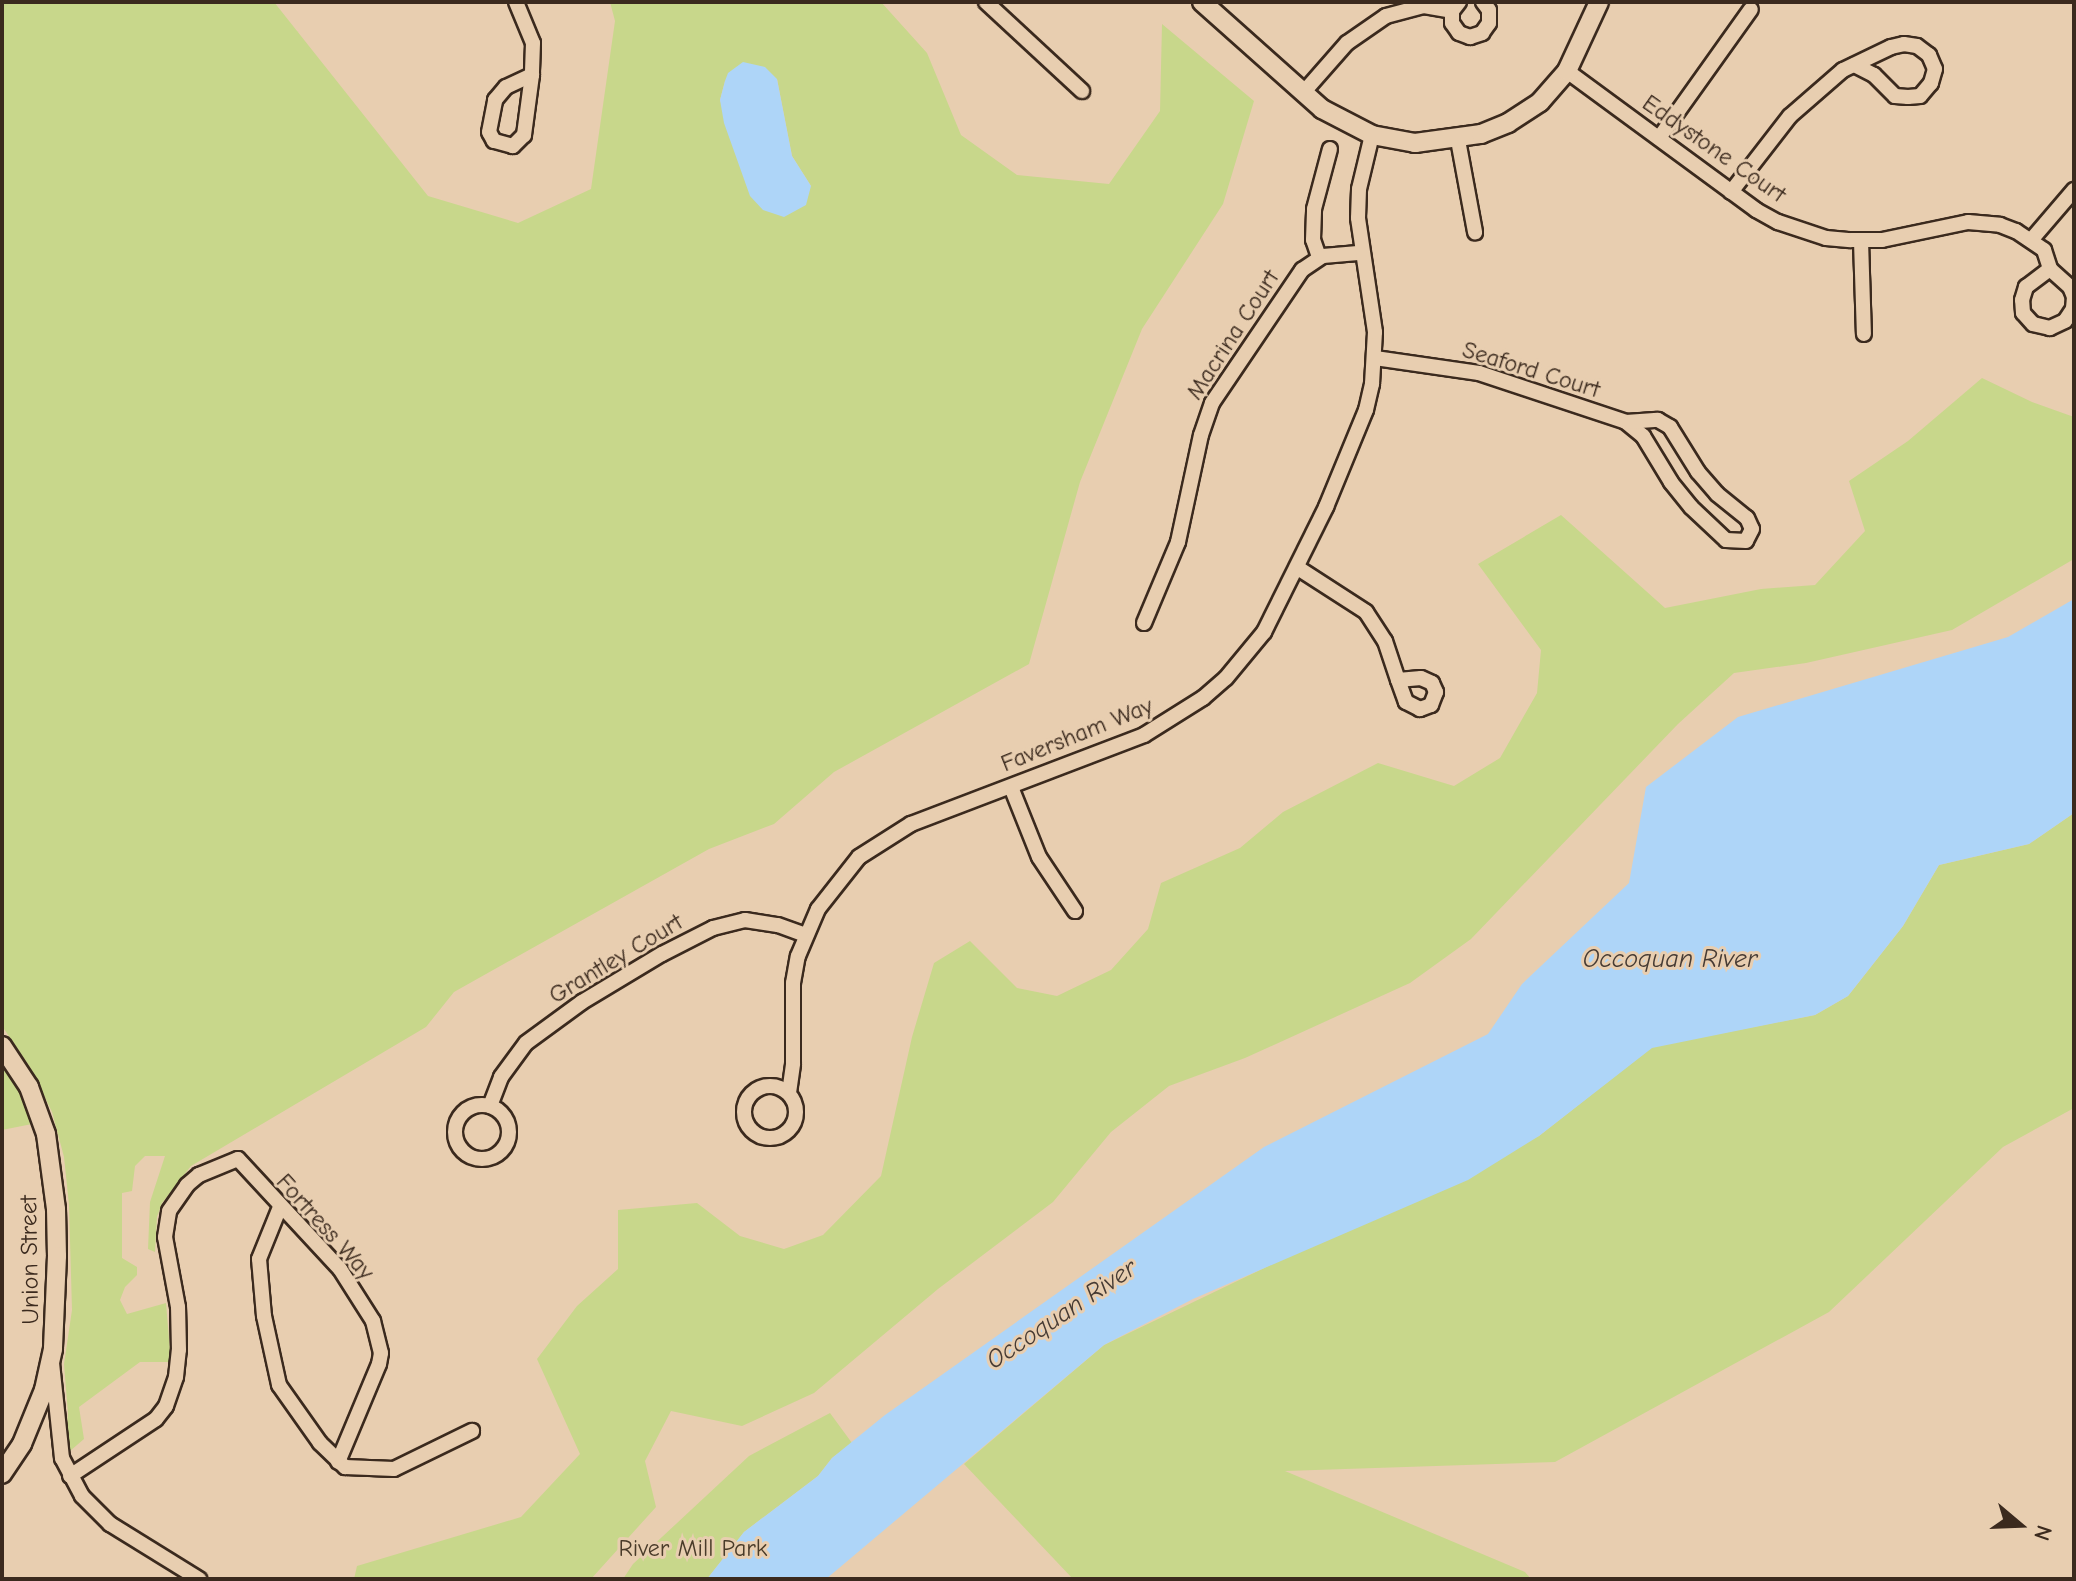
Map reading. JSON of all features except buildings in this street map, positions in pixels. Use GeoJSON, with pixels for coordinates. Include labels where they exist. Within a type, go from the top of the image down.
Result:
{"type":"FeatureCollection","features":[{"type":"Feature","properties":{"kind":"street"},"geometry":{"type":"LineString","coordinates":[[516,2],[533,43],[532,75],[523,139],[513,146],[494,141],[489,132],[495,100],[506,87],[532,75]]}},
{"type":"Feature","properties":{"kind":"street"},"geometry":{"type":"LineString","coordinates":[[986,2],[1082,91]]}},
{"type":"Feature","properties":{"kind":"street"},"geometry":{"type":"LineString","coordinates":[[1202,2],[1303,93],[1342,122],[1372,135],[1415,143],[1458,140],[1481,134],[1526,112],[1567,71],[1599,2]]}},
{"type":"Feature","properties":{"kind":"street"},"geometry":{"type":"LineString","coordinates":[[1303,93],[1347,43],[1386,16],[1424,6],[1456,6],[1455,28],[1464,36],[1476,36],[1489,23],[1489,10],[1483,2]]}},
{"type":"Feature","properties":{"kind":"street"},"geometry":{"type":"LineString","coordinates":[[1659,138],[1751,9]]}},
{"type":"Feature","properties":{"kind":"street"},"geometry":{"type":"LineString","coordinates":[[1731,192],[1809,96],[1833,77],[1854,65],[1904,44],[1917,46],[1929,55],[1935,69],[1931,83],[1920,96],[1908,97],[1895,96],[1874,75],[1854,65]]}},
{"type":"Feature","properties":{"kind":"street","name":"Eddystone Court"},"geometry":{"type":"LineString","coordinates":[[1567,71],[1756,210],[1802,231],[1861,241],[1912,235],[1968,222],[2000,225],[2032,239]]}},
{"type":"Feature","properties":{"kind":"street","name":"Faversham Way"},"geometry":{"type":"LineString","coordinates":[[789,1093],[793,1063],[793,983],[805,935],[831,889],[877,843],[911,824],[1144,735],[1203,698],[1226,678],[1264,632],[1298,568],[1366,410],[1375,358],[1372,306],[1361,253],[1359,189],[1372,135]]}},
{"type":"Feature","properties":{"kind":"street"},"geometry":{"type":"LineString","coordinates":[[1458,140],[1475,232]]}},
{"type":"Feature","properties":{"kind":"street"},"geometry":{"type":"LineString","coordinates":[[1330,149],[1314,209],[1313,240],[1319,257],[1361,253]]}},
{"type":"Feature","properties":{"kind":"street"},"geometry":{"type":"LineString","coordinates":[[2050,269],[2044,250],[2032,239],[2074,190]]}},
{"type":"Feature","properties":{"kind":"street"},"geometry":{"type":"LineString","coordinates":[[1861,241],[1864,334]]}},
{"type":"Feature","properties":{"kind":"street","name":"Macrina Court"},"geometry":{"type":"LineString","coordinates":[[1144,623],[1178,542],[1203,427],[1212,403],[1302,270],[1319,257]]}},
{"type":"Feature","properties":{"kind":"street","name":"Seaford Court"},"geometry":{"type":"LineString","coordinates":[[1375,358],[1479,373],[1626,422],[1643,436],[1658,464],[1691,507],[1726,540],[1746,541],[1752,524],[1707,483],[1670,427],[1658,420],[1626,422]]}},
{"type":"Feature","properties":{"kind":"street"},"geometry":{"type":"LineString","coordinates":[[1298,568],[1366,612],[1385,641],[1398,680]]}},
{"type":"Feature","properties":{"kind":"street"},"geometry":{"type":"LineString","coordinates":[[1011,787],[1039,857],[1075,911]]}},
{"type":"Feature","properties":{"kind":"street","name":"Grantley Court"},"geometry":{"type":"LineString","coordinates":[[490,1106],[501,1077],[532,1038],[582,1002],[662,954],[713,928],[745,920],[778,925],[805,935]]}},
{"type":"Feature","properties":{"kind":"street","name":"Union Street"},"geometry":{"type":"LineString","coordinates":[[2,1046],[37,1108],[52,1166],[57,1256],[57,1314],[52,1359],[31,1427],[2,1474]]}},
{"type":"Feature","properties":{"kind":"street","name":"Fortress Way"},"geometry":{"type":"LineString","coordinates":[[70,1476],[156,1419],[166,1406],[176,1377],[179,1350],[178,1307],[165,1237],[169,1211],[175,1198],[199,1175],[238,1159],[340,1269],[373,1321],[380,1345],[379,1364],[338,1462]]}},
{"type":"Feature","properties":{"kind":"street"},"geometry":{"type":"LineString","coordinates":[[280,1207],[259,1259],[258,1273],[273,1370],[287,1399],[338,1462],[355,1470],[394,1469],[472,1431]]}},
{"type":"Feature","properties":{"kind":"street"},"geometry":{"type":"LineString","coordinates":[[52,1359],[57,1386],[59,1442],[70,1476],[82,1496],[110,1524],[199,1579]]}},
{"type":"Feature","properties":{"kind":"green space"},"geometry":{"type":"Polygon","coordinates":[[[2,2],[274,2],[428,196],[518,223],[591,189],[615,21],[610,2],[881,2],[927,53],[961,135],[1017,175],[1109,184],[1160,111],[1162,24],[1254,101],[1223,204],[1142,329],[1080,482],[1029,664],[834,772],[774,824],[709,849],[454,992],[426,1027],[191,1166],[162,1203],[157,1217],[155,1252],[148,1249],[150,1202],[165,1156],[145,1156],[135,1166],[132,1191],[122,1193],[122,1258],[137,1267],[137,1275],[125,1287],[120,1300],[127,1314],[166,1303],[171,1362],[140,1362],[79,1407],[84,1439],[70,1451],[65,1441],[68,1414],[64,1364],[72,1310],[69,1205],[64,1157],[52,1112],[30,1067],[2,1026],[2,2]],[[777,79],[725,81],[720,100],[746,183],[811,186],[792,156],[777,79]]]}},
{"type":"Feature","properties":{"kind":"green space"},"geometry":{"type":"Polygon","coordinates":[[[1982,378],[2032,402],[2074,417],[2074,559],[1952,630],[1806,663],[1734,673],[1678,724],[1471,939],[1410,983],[1245,1058],[1169,1086],[1111,1132],[1053,1202],[938,1289],[814,1393],[742,1426],[671,1411],[645,1461],[656,1507],[591,1579],[354,1579],[357,1566],[521,1517],[580,1454],[537,1359],[577,1306],[618,1269],[618,1210],[697,1203],[740,1236],[784,1249],[823,1235],[881,1176],[912,1037],[934,963],[970,941],[1017,988],[1057,996],[1111,970],[1148,929],[1161,883],[1240,848],[1283,812],[1378,763],[1454,786],[1500,758],[1537,693],[1541,650],[1478,564],[1561,515],[1665,608],[1761,589],[1815,585],[1865,531],[1849,481],[1908,441],[1982,378]]]}},
{"type":"Feature","properties":{"kind":"green space"},"geometry":{"type":"Polygon","coordinates":[[[2074,813],[2074,1108],[2003,1147],[1829,1312],[1555,1462],[1285,1471],[1525,1572],[1531,1579],[1073,1579],[964,1464],[1104,1345],[1539,1136],[1652,1047],[1815,1015],[1848,996],[1903,926],[1939,865],[2029,844],[2074,813]]]}},
{"type":"Feature","properties":{"kind":"green space"},"geometry":{"type":"Polygon","coordinates":[[[2,1064],[18,1090],[32,1124],[2,1130],[2,1064]]]}},
{"type":"Feature","properties":{"kind":"green space","name":"River Mill Park"},"geometry":{"type":"Polygon","coordinates":[[[830,1413],[852,1443],[832,1458],[818,1476],[744,1532],[707,1579],[623,1579],[633,1564],[749,1456],[830,1413]]]}},
{"type":"Feature","properties":{"kind":"water"},"geometry":{"type":"Polygon","coordinates":[[[743,62],[765,67],[777,79],[792,156],[811,186],[806,205],[784,217],[763,210],[750,196],[724,123],[720,100],[725,81],[728,73],[743,62]]]}},
{"type":"Feature","properties":{"kind":"water","name":"Occoquan River"},"geometry":{"type":"Polygon","coordinates":[[[2074,599],[2074,813],[2029,844],[1939,865],[1903,926],[1848,996],[1815,1015],[1652,1048],[1539,1136],[1468,1180],[1193,1299],[1104,1345],[826,1579],[707,1579],[744,1532],[818,1476],[832,1458],[885,1415],[1264,1147],[1488,1034],[1522,984],[1629,883],[1646,787],[1738,717],[2008,637],[2074,599]]]}}]}
